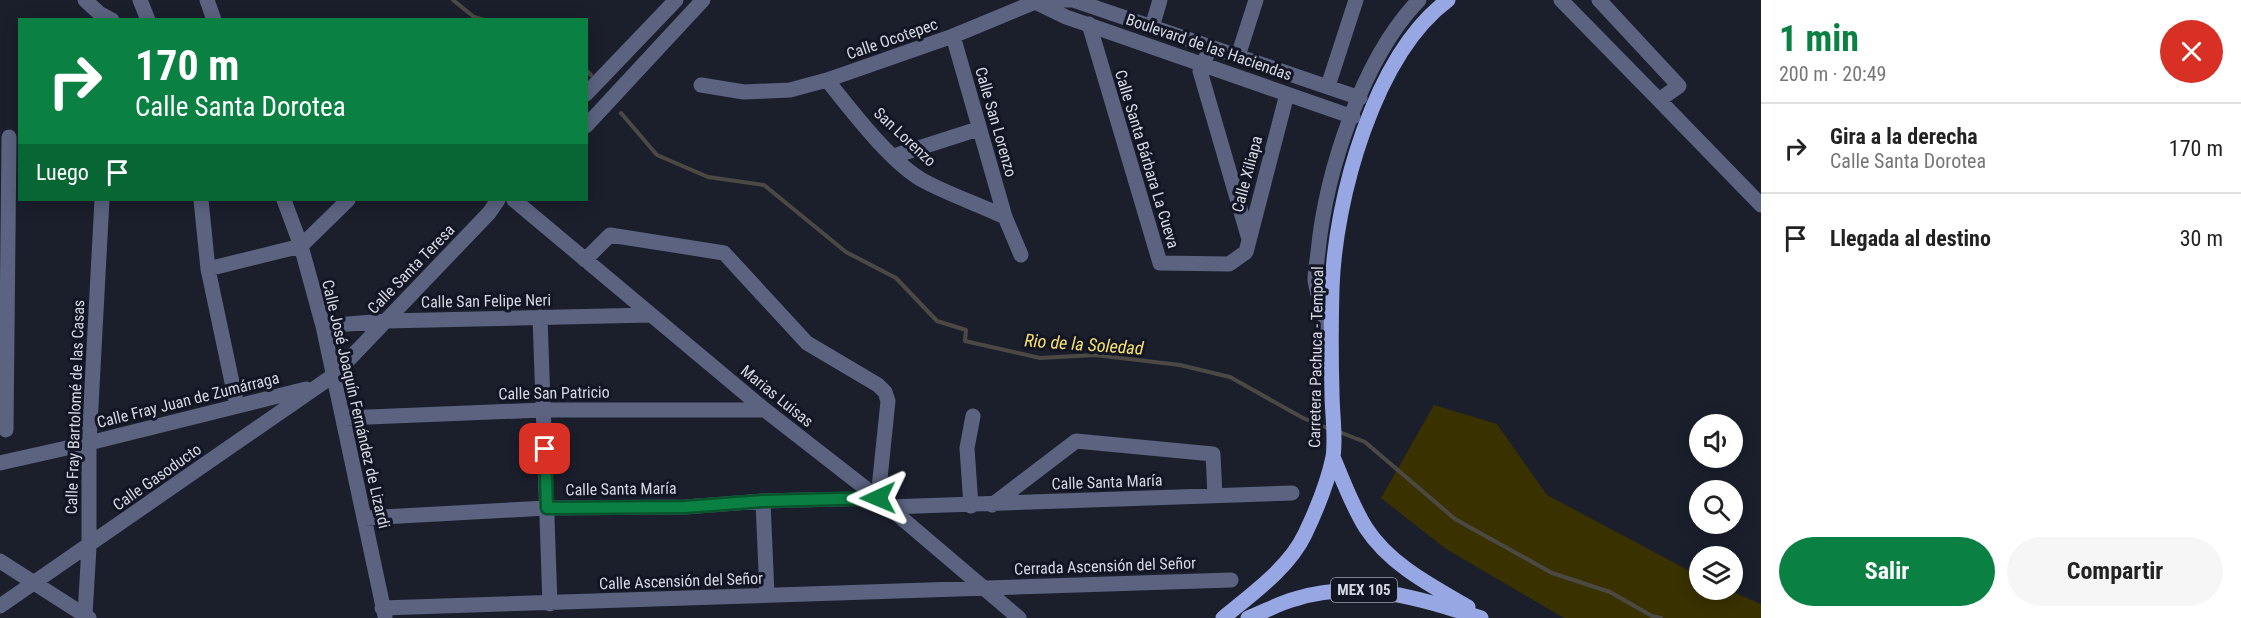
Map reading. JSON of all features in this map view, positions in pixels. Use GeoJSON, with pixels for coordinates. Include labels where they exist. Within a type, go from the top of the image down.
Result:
{"type":"FeatureCollection","features":[{"type":"Feature","properties":{"kind":"main road","name":"Carretera Pachuca - Tempoal"},"geometry":{"type":"LineString","coordinates":[[1223,618],[1283,565],[1305,536],[1333,450],[1332,285],[1337,242],[1352,173],[1371,110],[1397,56],[1416,30],[1448,0]]}},
{"type":"Feature","properties":{"kind":"main road","name":"Carretera Pachuca - Tempoal"},"geometry":{"type":"LineString","coordinates":[[1333,450],[1366,528],[1388,554],[1420,578],[1486,618]]}},
{"type":"Feature","properties":{"kind":"main road","name":"MEX 105"},"geometry":{"type":"LineString","coordinates":[[1248,618],[1294,599],[1356,589],[1407,596],[1481,618]]}},
{"type":"Feature","properties":{"kind":"street"},"geometry":{"type":"LineString","coordinates":[[85,0],[109,18]]}},
{"type":"Feature","properties":{"kind":"street"},"geometry":{"type":"LineString","coordinates":[[140,0],[147,18]]}},
{"type":"Feature","properties":{"kind":"street"},"geometry":{"type":"LineString","coordinates":[[207,0],[213,18]]}},
{"type":"Feature","properties":{"kind":"street"},"geometry":{"type":"LineString","coordinates":[[588,92],[676,0],[688,16]]}},
{"type":"Feature","properties":{"kind":"street"},"geometry":{"type":"LineString","coordinates":[[588,124],[703,0]]}},
{"type":"Feature","properties":{"kind":"street","name":"Boulevard de las Haciendas"},"geometry":{"type":"LineString","coordinates":[[1064,0],[1073,0],[1360,98]]}},
{"type":"Feature","properties":{"kind":"street"},"geometry":{"type":"LineString","coordinates":[[1152,27],[1160,0]]}},
{"type":"Feature","properties":{"kind":"street"},"geometry":{"type":"LineString","coordinates":[[1238,56],[1256,0]]}},
{"type":"Feature","properties":{"kind":"street"},"geometry":{"type":"LineString","coordinates":[[1328,86],[1356,0]]}},
{"type":"Feature","properties":{"kind":"street"},"geometry":{"type":"LineString","coordinates":[[1332,346],[1315,280],[1321,224],[1339,154],[1360,98],[1386,43],[1419,0]]}},
{"type":"Feature","properties":{"kind":"street"},"geometry":{"type":"LineString","coordinates":[[1561,0],[1761,205]]}},
{"type":"Feature","properties":{"kind":"street"},"geometry":{"type":"LineString","coordinates":[[1599,0],[1679,86],[1659,100]]}},
{"type":"Feature","properties":{"kind":"street","name":"Calle Ocotepec"},"geometry":{"type":"LineString","coordinates":[[701,85],[744,92],[790,90],[827,80],[953,36],[1035,2],[1056,4]]}},
{"type":"Feature","properties":{"kind":"street","name":"Boulevard de las Haciendas"},"geometry":{"type":"LineString","coordinates":[[1056,4],[1089,24],[1353,117]]}},
{"type":"Feature","properties":{"kind":"street","name":"Calle Santa Bárbara La Cueva"},"geometry":{"type":"LineString","coordinates":[[1089,24],[1160,263],[1229,264],[1237,261]]}},
{"type":"Feature","properties":{"kind":"street","name":"Calle San Lorenzo"},"geometry":{"type":"LineString","coordinates":[[953,36],[1005,217],[1021,255]]}},
{"type":"Feature","properties":{"kind":"street"},"geometry":{"type":"LineString","coordinates":[[1210,47],[1200,71],[1248,236]]}},
{"type":"Feature","properties":{"kind":"street","name":"San Lorenzo"},"geometry":{"type":"LineString","coordinates":[[827,80],[894,156],[922,180],[1005,217]]}},
{"type":"Feature","properties":{"kind":"street","name":"Calle Xiliapa"},"geometry":{"type":"LineString","coordinates":[[1237,261],[1246,252],[1248,236],[1287,94]]}},
{"type":"Feature","properties":{"kind":"street"},"geometry":{"type":"LineString","coordinates":[[894,156],[978,129]]}},
{"type":"Feature","properties":{"kind":"street"},"geometry":{"type":"LineString","coordinates":[[6,430],[9,137]]}},
{"type":"Feature","properties":{"kind":"street","name":"Calle Fray Bartolomé de las Casas"},"geometry":{"type":"LineString","coordinates":[[87,616],[89,444],[102,201]]}},
{"type":"Feature","properties":{"kind":"street"},"geometry":{"type":"LineString","coordinates":[[201,201],[208,269],[237,406]]}},
{"type":"Feature","properties":{"kind":"street","name":"Calle José Joaquín Fernández de Lizardi"},"geometry":{"type":"LineString","coordinates":[[284,201],[302,246],[323,326],[384,613]]}},
{"type":"Feature","properties":{"kind":"street"},"geometry":{"type":"LineString","coordinates":[[208,269],[302,246],[347,201]]}},
{"type":"Feature","properties":{"kind":"street","name":"Calle Santa Teresa"},"geometry":{"type":"LineString","coordinates":[[334,375],[489,213],[497,201]]}},
{"type":"Feature","properties":{"kind":"street","name":"Calle Santa Teresa"},"geometry":{"type":"LineString","coordinates":[[489,213],[510,201]]}},
{"type":"Feature","properties":{"kind":"street","name":"Marias Luisas"},"geometry":{"type":"LineString","coordinates":[[513,201],[765,410],[883,502],[981,588],[1019,618]]}},
{"type":"Feature","properties":{"kind":"street"},"geometry":{"type":"LineString","coordinates":[[585,260],[610,234],[724,253],[807,343],[878,385],[885,392],[888,401],[883,502]]}},
{"type":"Feature","properties":{"kind":"street","name":"Calle San Felipe Neri"},"geometry":{"type":"LineString","coordinates":[[323,326],[386,321],[650,315]]}},
{"type":"Feature","properties":{"kind":"street"},"geometry":{"type":"LineString","coordinates":[[540,317],[550,604]]}},
{"type":"Feature","properties":{"kind":"street","name":"Calle Gasoducto"},"geometry":{"type":"LineString","coordinates":[[0,606],[89,547],[334,375]]}},
{"type":"Feature","properties":{"kind":"street","name":"Calle Fray Juan de Zumárraga"},"geometry":{"type":"LineString","coordinates":[[0,463],[89,444],[314,387]]}},
{"type":"Feature","properties":{"kind":"street","name":"Calle San Patricio"},"geometry":{"type":"LineString","coordinates":[[344,418],[543,410],[765,410]]}},
{"type":"Feature","properties":{"kind":"street"},"geometry":{"type":"LineString","coordinates":[[971,506],[967,448],[974,416]]}},
{"type":"Feature","properties":{"kind":"street"},"geometry":{"type":"LineString","coordinates":[[992,505],[1076,441],[1213,454],[1215,496]]}},
{"type":"Feature","properties":{"kind":"street","name":"Calle Santa María"},"geometry":{"type":"LineString","coordinates":[[364,518],[547,508],[685,507],[763,501],[883,502],[971,506],[1292,493]]}},
{"type":"Feature","properties":{"kind":"street"},"geometry":{"type":"LineString","coordinates":[[763,501],[767,595]]}},
{"type":"Feature","properties":{"kind":"street"},"geometry":{"type":"LineString","coordinates":[[0,561],[87,616]]}},
{"type":"Feature","properties":{"kind":"street","name":"Cerrada Ascensión del Señor"},"geometry":{"type":"LineString","coordinates":[[981,588],[1231,580]]}},
{"type":"Feature","properties":{"kind":"street","name":"Calle Ascensión del Señor"},"geometry":{"type":"LineString","coordinates":[[384,613],[550,604],[981,588]]}},
{"type":"Feature","properties":{"kind":"shaded area"},"geometry":{"type":"Polygon","coordinates":[[[1434,405],[1497,424],[1547,495],[1689,571],[1689,600],[1743,600],[1743,596],[1761,604],[1761,618],[1564,618],[1446,549],[1381,498],[1434,405]]]}},
{"type":"Feature","properties":{"kind":"waterway"},"geometry":{"type":"LineString","coordinates":[[453,0],[477,18]]}},
{"type":"Feature","properties":{"kind":"waterway"},"geometry":{"type":"LineString","coordinates":[[588,72],[591,75]]}},
{"type":"Feature","properties":{"kind":"waterway","name":"Rio de la Soledad"},"geometry":{"type":"LineString","coordinates":[[621,113],[657,155],[708,177],[764,185],[846,252],[896,278],[937,321],[966,330],[965,341],[1040,358],[1095,355],[1180,365],[1230,377],[1303,418],[1330,429]]}},
{"type":"Feature","properties":{"kind":"waterway"},"geometry":{"type":"LineString","coordinates":[[1337,431],[1365,442],[1455,519],[1552,573],[1610,592],[1652,616],[1661,618]]}},
{"type":"Feature","properties":{"kind":"route"},"geometry":{"type":"LineString","coordinates":[[545,449],[547,508],[685,507],[763,501],[878,498]]}}]}
